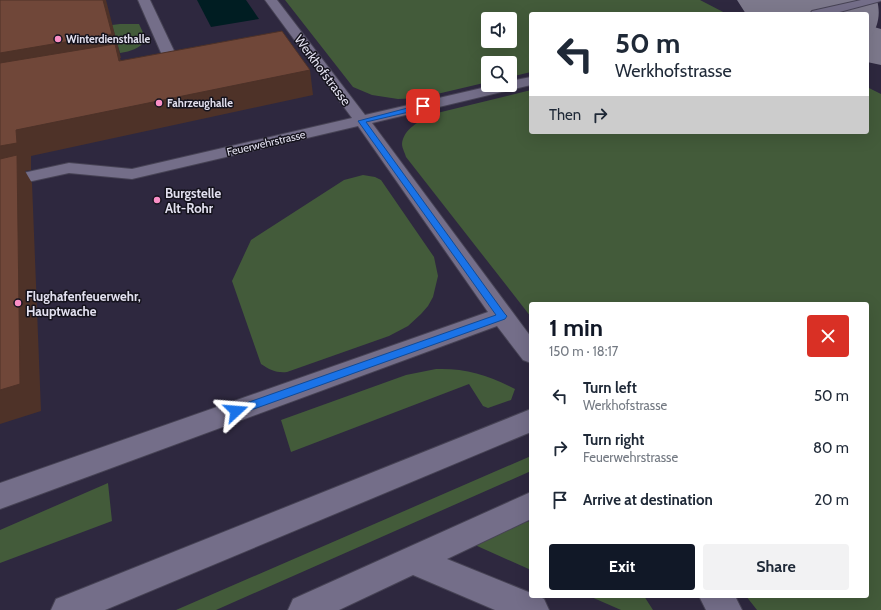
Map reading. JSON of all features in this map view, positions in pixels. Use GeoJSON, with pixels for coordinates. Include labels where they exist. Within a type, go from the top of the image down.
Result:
{"type":"FeatureCollection","features":[{"type":"Feature","properties":{"kind":"lane"},"geometry":{"type":"LineString","coordinates":[[144,0],[169,54]]}},
{"type":"Feature","properties":{"kind":"lane","name":"Werkhofstrasse"},"geometry":{"type":"LineString","coordinates":[[272,0],[286,34],[362,121],[529,351]]}},
{"type":"Feature","properties":{"kind":"lane"},"geometry":{"type":"LineString","coordinates":[[825,12],[876,0]]}},
{"type":"Feature","properties":{"kind":"lane"},"geometry":{"type":"LineString","coordinates":[[153,57],[184,52]]}},
{"type":"Feature","properties":{"kind":"lane","name":"Feuerwehrstrasse"},"geometry":{"type":"LineString","coordinates":[[0,183],[69,168],[132,174],[529,81]]}},
{"type":"Feature","properties":{"kind":"lane"},"geometry":{"type":"LineString","coordinates":[[0,496],[502,316]]}},
{"type":"Feature","properties":{"kind":"lane"},"geometry":{"type":"LineString","coordinates":[[67,610],[529,421]]}},
{"type":"Feature","properties":{"kind":"lane"},"geometry":{"type":"LineString","coordinates":[[304,610],[529,506]]}},
{"type":"Feature","properties":{"kind":"lane"},"geometry":{"type":"LineString","coordinates":[[413,560],[533,610]]}},
{"type":"Feature","properties":{"kind":"lane"},"geometry":{"type":"LineString","coordinates":[[717,598],[726,610]]}},
{"type":"Feature","properties":{"kind":"green space"},"geometry":{"type":"Polygon","coordinates":[[[285,0],[700,0],[723,12],[529,12],[529,72],[517,75],[517,56],[481,56],[481,84],[420,98],[398,99],[372,95],[353,87],[285,0]]]}},
{"type":"Feature","properties":{"kind":"green space"},"geometry":{"type":"Polygon","coordinates":[[[139,24],[146,39],[135,49],[120,53],[112,25],[139,24]]]}},
{"type":"Feature","properties":{"kind":"green space"},"geometry":{"type":"Polygon","coordinates":[[[869,88],[881,94],[881,610],[757,610],[748,598],[869,598],[869,302],[529,302],[529,314],[406,157],[402,144],[403,139],[409,129],[433,114],[529,90],[529,134],[869,134],[869,88]]]}},
{"type":"Feature","properties":{"kind":"green space"},"geometry":{"type":"Polygon","coordinates":[[[363,175],[375,177],[381,180],[434,257],[438,276],[433,297],[428,306],[408,326],[389,336],[287,372],[280,372],[270,369],[261,364],[232,281],[251,240],[344,180],[363,175]]]}},
{"type":"Feature","properties":{"kind":"green space"},"geometry":{"type":"Polygon","coordinates":[[[436,369],[477,373],[515,389],[511,400],[488,408],[483,406],[469,384],[291,452],[281,420],[406,375],[436,369]]]}},
{"type":"Feature","properties":{"kind":"green space"},"geometry":{"type":"Polygon","coordinates":[[[529,457],[529,472],[216,610],[176,610],[529,457]]]}},
{"type":"Feature","properties":{"kind":"green space"},"geometry":{"type":"Polygon","coordinates":[[[108,483],[112,521],[0,563],[0,530],[108,483]]]}},
{"type":"Feature","properties":{"kind":"green space"},"geometry":{"type":"Polygon","coordinates":[[[529,521],[529,569],[475,545],[518,523],[529,521]]]}},
{"type":"Feature","properties":{"kind":"green space"},"geometry":{"type":"Polygon","coordinates":[[[594,598],[645,598],[653,610],[621,610],[594,598]]]}},
{"type":"Feature","properties":{"kind":"shaded area"},"geometry":{"type":"Polygon","coordinates":[[[197,0],[246,0],[259,19],[211,27],[197,0]]]}},
{"type":"Feature","properties":{"kind":"building","name":"Winterdiensthalle"},"geometry":{"type":"Polygon","coordinates":[[[0,0],[103,0],[112,34],[0,53],[0,0]]]}},
{"type":"Feature","properties":{"kind":"building"},"geometry":{"type":"Polygon","coordinates":[[[282,31],[310,70],[16,130],[17,143],[0,146],[0,63],[115,44],[119,61],[282,31]]]}},
{"type":"Feature","properties":{"kind":"building"},"geometry":{"type":"Polygon","coordinates":[[[17,155],[20,384],[0,390],[0,159],[17,155]]]}},
{"type":"Feature","properties":{"kind":"taxiway"},"geometry":{"type":"LineString","coordinates":[[807,5],[820,12]]}},
{"type":"Feature","properties":{"kind":"taxiway"},"geometry":{"type":"LineString","coordinates":[[869,42],[881,49]]}},
{"type":"Feature","properties":{"kind":"runway"},"geometry":{"type":"LineString","coordinates":[[795,0],[822,12]]}},
{"type":"Feature","properties":{"kind":"place","name":"Winterdiensthalle"},"geometry":{"type":"Point","coordinates":[58,39]}},
{"type":"Feature","properties":{"kind":"place","name":"Fahrzeughalle"},"geometry":{"type":"Point","coordinates":[159,103]}},
{"type":"Feature","properties":{"kind":"place","name":"Burgstelle Alt-Rohr"},"geometry":{"type":"Point","coordinates":[157,200]}},
{"type":"Feature","properties":{"kind":"place","name":"Flughafenfeuerwehr, Hauptwache"},"geometry":{"type":"Point","coordinates":[18,303]}},
{"type":"Feature","properties":{"kind":"route"},"geometry":{"type":"LineString","coordinates":[[236,411],[502,316],[362,121],[423,106]]}}]}
